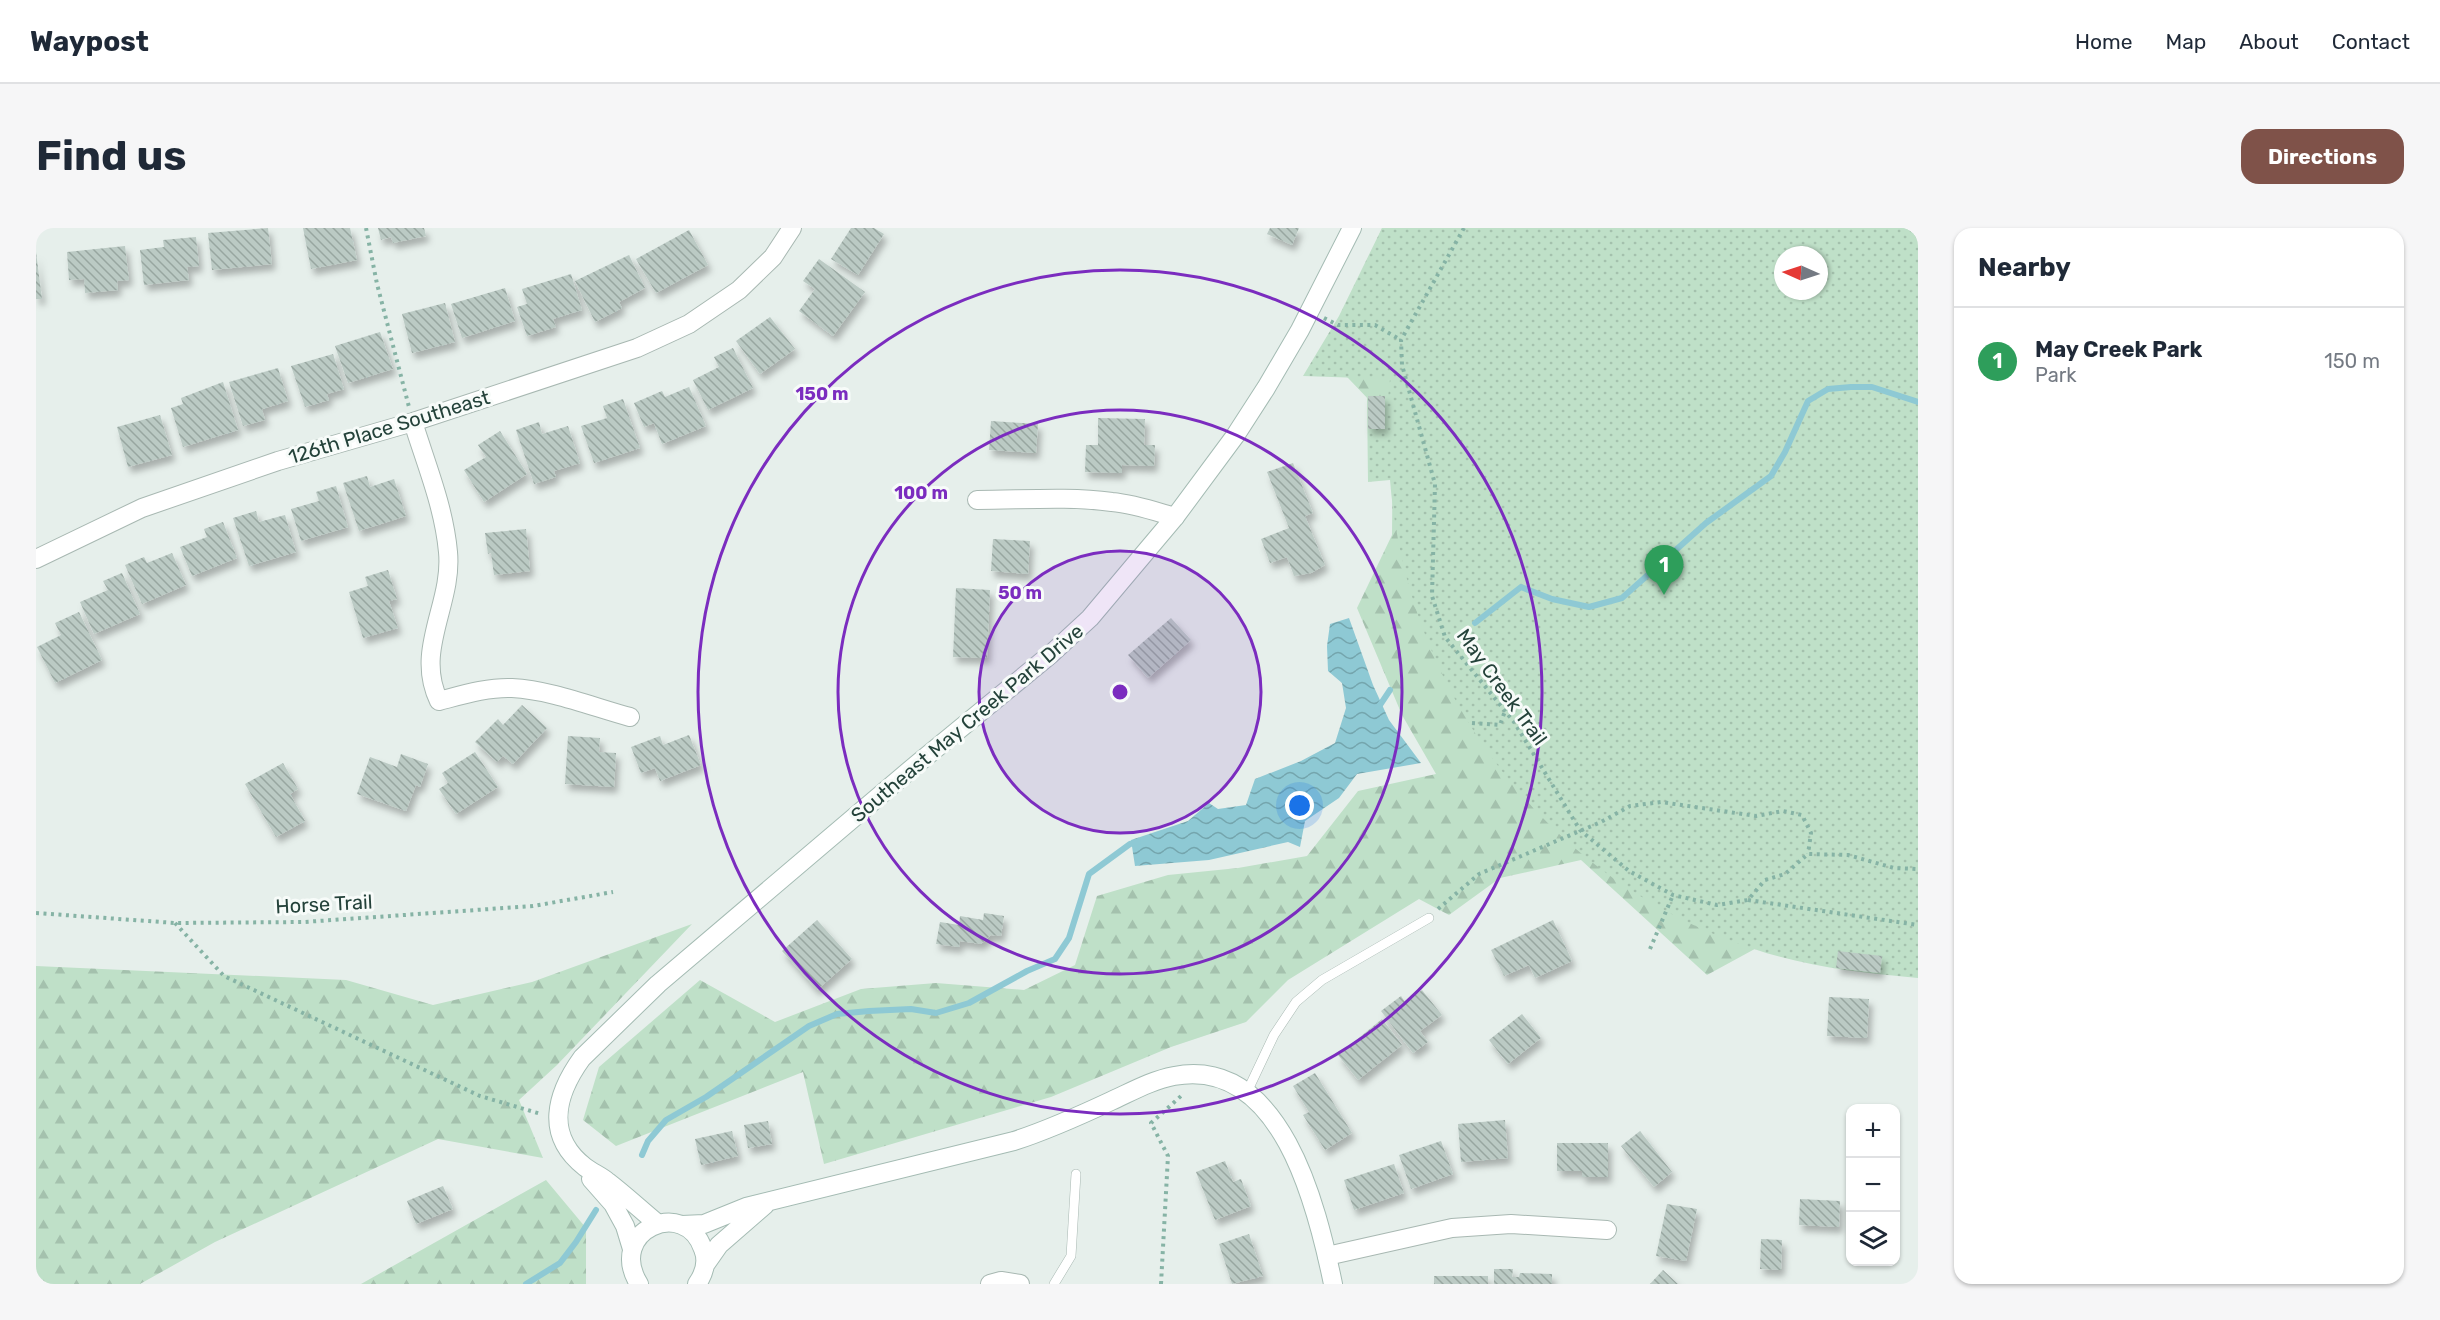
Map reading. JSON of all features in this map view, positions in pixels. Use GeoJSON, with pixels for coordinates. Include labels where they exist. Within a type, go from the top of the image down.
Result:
{"type":"FeatureCollection","features":[{"type":"Feature","properties":{"kind":"street","name":"126th Place Southeast"},"geometry":{"type":"LineString","coordinates":[[36,559],[142,508],[278,460],[413,422],[637,348],[689,324],[739,290],[773,257],[792,228]]}},
{"type":"Feature","properties":{"kind":"street","name":"Southeast May Creek Park Drive"},"geometry":{"type":"LineString","coordinates":[[658,1224],[573,1155],[561,1134],[558,1120],[563,1087],[582,1058],[658,984],[909,771],[1052,654],[1090,618],[1175,517],[1266,388],[1310,311],[1352,228]]}},
{"type":"Feature","properties":{"kind":"street"},"geometry":{"type":"LineString","coordinates":[[413,422],[442,516],[448,554],[443,598],[430,652],[431,686],[439,701],[476,692],[510,688],[536,691],[630,717]]}},
{"type":"Feature","properties":{"kind":"street"},"geometry":{"type":"LineString","coordinates":[[977,500],[1084,499],[1138,506],[1175,517]]}},
{"type":"Feature","properties":{"kind":"street"},"geometry":{"type":"LineString","coordinates":[[632,1249],[642,1233],[658,1224],[670,1222],[682,1225],[704,1224],[746,1207],[1048,1130],[1155,1081],[1175,1076],[1200,1075],[1225,1081],[1247,1092],[1270,1114],[1288,1142],[1303,1179],[1327,1256],[1333,1284]]}},
{"type":"Feature","properties":{"kind":"street","name":"Southeast May Creek Park Drive"},"geometry":{"type":"LineString","coordinates":[[585,1166],[593,1183],[613,1204],[621,1218],[632,1249],[630,1262],[634,1281]]}},
{"type":"Feature","properties":{"kind":"street"},"geometry":{"type":"LineString","coordinates":[[697,1284],[705,1265],[719,1245],[769,1202]]}},
{"type":"Feature","properties":{"kind":"street"},"geometry":{"type":"LineString","coordinates":[[1327,1256],[1452,1228],[1511,1224],[1607,1230]]}},
{"type":"Feature","properties":{"kind":"street"},"geometry":{"type":"LineString","coordinates":[[682,1225],[693,1232],[701,1242],[705,1253],[705,1265]]}},
{"type":"Feature","properties":{"kind":"street"},"geometry":{"type":"LineString","coordinates":[[990,1284],[1001,1281],[1020,1284]]}},
{"type":"Feature","properties":{"kind":"lane"},"geometry":{"type":"LineString","coordinates":[[1247,1092],[1274,1035],[1296,1002],[1322,980],[1429,918]]}},
{"type":"Feature","properties":{"kind":"lane"},"geometry":{"type":"LineString","coordinates":[[1054,1284],[1071,1256],[1076,1174]]}},
{"type":"Feature","properties":{"kind":"path"},"geometry":{"type":"LineString","coordinates":[[366,228],[377,284],[413,422]]}},
{"type":"Feature","properties":{"kind":"path"},"geometry":{"type":"LineString","coordinates":[[1310,311],[1338,325],[1375,325],[1401,340],[1464,228]]}},
{"type":"Feature","properties":{"kind":"path","name":"May Creek Trail"},"geometry":{"type":"LineString","coordinates":[[1401,340],[1402,365],[1435,484],[1432,596],[1445,637],[1505,710],[1580,830],[1629,871],[1672,895],[1717,905],[1748,900],[1918,925]]}},
{"type":"Feature","properties":{"kind":"path"},"geometry":{"type":"LineString","coordinates":[[1472,723],[1500,725],[1505,710]]}},
{"type":"Feature","properties":{"kind":"path"},"geometry":{"type":"LineString","coordinates":[[1429,918],[1479,874],[1601,822],[1630,806],[1661,802],[1756,816],[1783,811],[1802,815],[1811,833],[1808,854],[1785,874],[1765,880],[1748,900]]}},
{"type":"Feature","properties":{"kind":"path"},"geometry":{"type":"LineString","coordinates":[[1808,854],[1848,855],[1894,868],[1918,869]]}},
{"type":"Feature","properties":{"kind":"path","name":"Horse Trail"},"geometry":{"type":"LineString","coordinates":[[36,913],[175,923],[304,922],[522,907],[613,892]]}},
{"type":"Feature","properties":{"kind":"path"},"geometry":{"type":"LineString","coordinates":[[1650,949],[1672,895]]}},
{"type":"Feature","properties":{"kind":"path"},"geometry":{"type":"LineString","coordinates":[[175,923],[224,976],[480,1096],[558,1120]]}},
{"type":"Feature","properties":{"kind":"path"},"geometry":{"type":"LineString","coordinates":[[1161,1284],[1168,1156],[1151,1123],[1180,1096]]}},
{"type":"Feature","properties":{"kind":"green space"},"geometry":{"type":"Polygon","coordinates":[[[1382,228],[1918,228],[1795,927],[1707,975],[1581,860],[1500,878],[1449,915],[1419,899],[1288,980],[1246,1022],[1171,1047],[1051,1097],[824,1164],[803,1072],[616,1146],[583,1120],[599,1067],[700,980],[775,1022],[861,989],[936,983],[1024,990],[1075,965],[1097,896],[1168,875],[1238,868],[1307,856],[1358,791],[1436,774],[1402,715],[1357,608],[1392,535],[1393,425],[1327,356],[1382,228]]]}},
{"type":"Feature","properties":{"kind":"green space"},"geometry":{"type":"Polygon","coordinates":[[[1382,228],[1918,228],[1918,978],[1814,965],[1754,949],[1680,918],[1613,878],[1553,828],[1501,770],[1458,705],[1425,635],[1402,559],[1390,480],[1368,482],[1367,396],[1388,398],[1390,379],[1303,376],[1339,316],[1382,228]]]}},
{"type":"Feature","properties":{"kind":"green space"},"geometry":{"type":"Polygon","coordinates":[[[692,924],[557,1065],[519,1100],[543,1158],[438,1139],[215,1242],[140,1284],[36,1284],[36,966],[346,980],[433,1005],[532,982],[692,924]]]}},
{"type":"Feature","properties":{"kind":"green space"},"geometry":{"type":"Polygon","coordinates":[[[546,1180],[586,1228],[586,1284],[361,1284],[546,1180]]]}},
{"type":"Feature","properties":{"kind":"water"},"geometry":{"type":"Polygon","coordinates":[[[1349,618],[1373,685],[1389,720],[1421,763],[1357,774],[1339,798],[1305,821],[1300,847],[1288,842],[1209,860],[1135,866],[1131,840],[1188,821],[1209,803],[1218,809],[1246,805],[1255,779],[1301,761],[1335,743],[1346,708],[1342,683],[1328,671],[1327,646],[1330,624],[1349,618]]]}},
{"type":"Feature","properties":{"kind":"building"},"geometry":{"type":"Polygon","coordinates":[[[268,228],[272,264],[212,270],[208,233],[268,228]]]}},
{"type":"Feature","properties":{"kind":"building"},"geometry":{"type":"Polygon","coordinates":[[[303,228],[350,228],[357,260],[311,269],[303,228]]]}},
{"type":"Feature","properties":{"kind":"building"},"geometry":{"type":"Polygon","coordinates":[[[378,228],[424,228],[426,236],[393,243],[391,237],[381,240],[378,228]]]}},
{"type":"Feature","properties":{"kind":"building"},"geometry":{"type":"Polygon","coordinates":[[[851,228],[874,228],[884,234],[858,275],[831,259],[851,228]]]}},
{"type":"Feature","properties":{"kind":"building"},"geometry":{"type":"Polygon","coordinates":[[[1270,228],[1299,228],[1292,245],[1267,234],[1270,228]]]}},
{"type":"Feature","properties":{"kind":"building"},"geometry":{"type":"Polygon","coordinates":[[[689,230],[708,265],[656,293],[636,259],[689,230]]]}},
{"type":"Feature","properties":{"kind":"building"},"geometry":{"type":"Polygon","coordinates":[[[196,237],[199,266],[187,267],[189,280],[144,285],[140,250],[164,247],[163,240],[196,237]]]}},
{"type":"Feature","properties":{"kind":"building"},"geometry":{"type":"Polygon","coordinates":[[[125,246],[129,280],[117,281],[118,290],[85,293],[84,279],[69,280],[67,252],[125,246]]]}},
{"type":"Feature","properties":{"kind":"building"},"geometry":{"type":"Polygon","coordinates":[[[36,252],[42,299],[36,299],[36,252]]]}},
{"type":"Feature","properties":{"kind":"building"},"geometry":{"type":"Polygon","coordinates":[[[629,255],[645,288],[619,302],[622,308],[595,322],[575,281],[629,255]]]}},
{"type":"Feature","properties":{"kind":"building"},"geometry":{"type":"Polygon","coordinates":[[[819,259],[865,292],[833,336],[799,311],[815,289],[803,281],[819,259]]]}},
{"type":"Feature","properties":{"kind":"building"},"geometry":{"type":"Polygon","coordinates":[[[571,274],[582,310],[553,319],[556,327],[527,336],[517,307],[527,304],[522,289],[571,274]]]}},
{"type":"Feature","properties":{"kind":"building"},"geometry":{"type":"Polygon","coordinates":[[[505,288],[515,321],[462,338],[451,304],[505,288]]]}},
{"type":"Feature","properties":{"kind":"building"},"geometry":{"type":"Polygon","coordinates":[[[445,303],[455,342],[412,353],[402,314],[445,303]]]}},
{"type":"Feature","properties":{"kind":"building"},"geometry":{"type":"Polygon","coordinates":[[[770,317],[795,349],[760,374],[736,341],[770,317]]]}},
{"type":"Feature","properties":{"kind":"building"},"geometry":{"type":"Polygon","coordinates":[[[380,332],[393,369],[348,383],[335,346],[380,332]]]}},
{"type":"Feature","properties":{"kind":"building"},"geometry":{"type":"Polygon","coordinates":[[[733,348],[753,388],[708,410],[693,380],[719,367],[714,357],[733,348]]]}},
{"type":"Feature","properties":{"kind":"building"},"geometry":{"type":"Polygon","coordinates":[[[333,354],[344,389],[327,394],[329,400],[305,407],[291,366],[333,354]]]}},
{"type":"Feature","properties":{"kind":"building"},"geometry":{"type":"Polygon","coordinates":[[[278,368],[288,401],[262,409],[265,420],[243,426],[229,382],[278,368]]]}},
{"type":"Feature","properties":{"kind":"building"},"geometry":{"type":"Polygon","coordinates":[[[223,382],[238,430],[183,447],[171,408],[183,404],[181,398],[223,382]]]}},
{"type":"Feature","properties":{"kind":"building"},"geometry":{"type":"Polygon","coordinates":[[[689,387],[706,426],[662,444],[654,423],[644,427],[634,403],[662,391],[665,397],[689,387]]]}},
{"type":"Feature","properties":{"kind":"building"},"geometry":{"type":"Polygon","coordinates":[[[1368,396],[1385,396],[1385,429],[1368,429],[1368,396]]]}},
{"type":"Feature","properties":{"kind":"building"},"geometry":{"type":"Polygon","coordinates":[[[623,399],[640,448],[594,463],[581,426],[607,418],[603,406],[623,399]]]}},
{"type":"Feature","properties":{"kind":"building"},"geometry":{"type":"Polygon","coordinates":[[[160,415],[172,455],[128,467],[117,427],[160,415]]]}},
{"type":"Feature","properties":{"kind":"building"},"geometry":{"type":"Polygon","coordinates":[[[1098,418],[1145,419],[1144,445],[1155,445],[1154,466],[1122,465],[1122,473],[1085,472],[1086,445],[1098,445],[1098,418]]]}},
{"type":"Feature","properties":{"kind":"building"},"geometry":{"type":"Polygon","coordinates":[[[991,421],[1038,424],[1036,453],[989,450],[991,421]]]}},
{"type":"Feature","properties":{"kind":"building"},"geometry":{"type":"Polygon","coordinates":[[[539,422],[542,434],[568,426],[580,463],[554,471],[556,477],[534,484],[516,430],[539,422]]]}},
{"type":"Feature","properties":{"kind":"building"},"geometry":{"type":"Polygon","coordinates":[[[500,431],[527,474],[484,502],[464,470],[486,457],[478,445],[500,431]]]}},
{"type":"Feature","properties":{"kind":"building"},"geometry":{"type":"Polygon","coordinates":[[[1293,463],[1313,513],[1305,516],[1325,565],[1311,573],[1294,576],[1287,557],[1270,563],[1261,539],[1289,528],[1267,472],[1293,463]]]}},
{"type":"Feature","properties":{"kind":"building"},"geometry":{"type":"Polygon","coordinates":[[[367,476],[370,487],[394,479],[406,516],[359,531],[343,483],[367,476]]]}},
{"type":"Feature","properties":{"kind":"building"},"geometry":{"type":"Polygon","coordinates":[[[336,486],[348,527],[301,541],[291,509],[319,501],[316,492],[336,486]]]}},
{"type":"Feature","properties":{"kind":"building"},"geometry":{"type":"Polygon","coordinates":[[[256,511],[259,522],[285,515],[296,552],[249,566],[233,518],[256,511]]]}},
{"type":"Feature","properties":{"kind":"building"},"geometry":{"type":"Polygon","coordinates":[[[223,522],[237,558],[192,576],[180,547],[207,537],[204,529],[223,522]]]}},
{"type":"Feature","properties":{"kind":"building"},"geometry":{"type":"Polygon","coordinates":[[[526,529],[530,571],[494,575],[485,533],[526,529]]]}},
{"type":"Feature","properties":{"kind":"building"},"geometry":{"type":"Polygon","coordinates":[[[993,539],[1030,541],[1028,574],[991,571],[993,539]]]}},
{"type":"Feature","properties":{"kind":"building"},"geometry":{"type":"Polygon","coordinates":[[[172,553],[186,585],[142,604],[125,565],[144,557],[147,563],[172,553]]]}},
{"type":"Feature","properties":{"kind":"building"},"geometry":{"type":"Polygon","coordinates":[[[388,570],[397,599],[389,601],[398,628],[363,638],[349,592],[368,586],[365,577],[388,570]]]}},
{"type":"Feature","properties":{"kind":"building"},"geometry":{"type":"Polygon","coordinates":[[[122,573],[140,614],[94,634],[80,602],[108,590],[103,581],[122,573]]]}},
{"type":"Feature","properties":{"kind":"building"},"geometry":{"type":"Polygon","coordinates":[[[956,588],[990,590],[987,658],[953,657],[956,588]]]}},
{"type":"Feature","properties":{"kind":"building"},"geometry":{"type":"Polygon","coordinates":[[[79,612],[102,660],[55,683],[37,647],[61,635],[55,623],[79,612]]]}},
{"type":"Feature","properties":{"kind":"building"},"geometry":{"type":"Polygon","coordinates":[[[1171,618],[1191,640],[1148,678],[1128,655],[1171,618]]]}},
{"type":"Feature","properties":{"kind":"building"},"geometry":{"type":"Polygon","coordinates":[[[522,705],[547,728],[513,764],[503,756],[497,762],[475,742],[498,719],[503,725],[522,705]]]}},
{"type":"Feature","properties":{"kind":"building"},"geometry":{"type":"Polygon","coordinates":[[[689,735],[701,765],[660,781],[655,768],[641,773],[631,747],[660,736],[663,745],[689,735]]]}},
{"type":"Feature","properties":{"kind":"building"},"geometry":{"type":"Polygon","coordinates":[[[568,736],[600,738],[599,752],[616,753],[614,787],[565,784],[568,736]]]}},
{"type":"Feature","properties":{"kind":"building"},"geometry":{"type":"Polygon","coordinates":[[[475,752],[498,787],[456,814],[439,789],[448,783],[442,773],[475,752]]]}},
{"type":"Feature","properties":{"kind":"building"},"geometry":{"type":"Polygon","coordinates":[[[401,754],[428,764],[420,787],[416,785],[406,811],[357,794],[370,757],[397,767],[401,754]]]}},
{"type":"Feature","properties":{"kind":"building"},"geometry":{"type":"Polygon","coordinates":[[[283,763],[298,789],[290,794],[305,821],[276,837],[245,784],[283,763]]]}},
{"type":"Feature","properties":{"kind":"building"},"geometry":{"type":"Polygon","coordinates":[[[984,913],[1004,916],[1001,936],[991,935],[981,944],[960,941],[959,947],[936,944],[940,922],[959,925],[960,916],[983,920],[984,913]]]}},
{"type":"Feature","properties":{"kind":"building"},"geometry":{"type":"Polygon","coordinates":[[[817,920],[852,959],[817,990],[782,951],[817,920]]]}},
{"type":"Feature","properties":{"kind":"building"},"geometry":{"type":"Polygon","coordinates":[[[1553,920],[1572,961],[1535,978],[1529,965],[1504,976],[1491,950],[1553,920]]]}},
{"type":"Feature","properties":{"kind":"building"},"geometry":{"type":"Polygon","coordinates":[[[1838,951],[1882,956],[1880,973],[1836,968],[1838,951]]]}},
{"type":"Feature","properties":{"kind":"building"},"geometry":{"type":"Polygon","coordinates":[[[1422,990],[1442,1015],[1420,1031],[1428,1042],[1413,1053],[1381,1011],[1401,996],[1405,1002],[1422,990]]]}},
{"type":"Feature","properties":{"kind":"building"},"geometry":{"type":"Polygon","coordinates":[[[1829,997],[1869,999],[1867,1038],[1827,1036],[1829,997]]]}},
{"type":"Feature","properties":{"kind":"building"},"geometry":{"type":"Polygon","coordinates":[[[1522,1014],[1541,1038],[1508,1064],[1489,1040],[1522,1014]]]}},
{"type":"Feature","properties":{"kind":"building"},"geometry":{"type":"Polygon","coordinates":[[[1382,1019],[1402,1045],[1358,1080],[1338,1055],[1382,1019]]]}},
{"type":"Feature","properties":{"kind":"building"},"geometry":{"type":"Polygon","coordinates":[[[1315,1073],[1352,1133],[1325,1150],[1303,1115],[1309,1112],[1293,1086],[1315,1073]]]}},
{"type":"Feature","properties":{"kind":"building"},"geometry":{"type":"Polygon","coordinates":[[[1505,1120],[1508,1158],[1461,1162],[1458,1124],[1505,1120]]]}},
{"type":"Feature","properties":{"kind":"building"},"geometry":{"type":"Polygon","coordinates":[[[768,1121],[772,1144],[748,1148],[744,1125],[768,1121]]]}},
{"type":"Feature","properties":{"kind":"building"},"geometry":{"type":"Polygon","coordinates":[[[732,1131],[738,1156],[701,1165],[695,1139],[732,1131]]]}},
{"type":"Feature","properties":{"kind":"building"},"geometry":{"type":"Polygon","coordinates":[[[1640,1131],[1672,1172],[1654,1187],[1621,1146],[1640,1131]]]}},
{"type":"Feature","properties":{"kind":"building"},"geometry":{"type":"Polygon","coordinates":[[[1441,1141],[1453,1174],[1411,1189],[1399,1155],[1441,1141]]]}},
{"type":"Feature","properties":{"kind":"building"},"geometry":{"type":"Polygon","coordinates":[[[1557,1143],[1608,1143],[1608,1177],[1582,1177],[1582,1171],[1557,1171],[1557,1143]]]}},
{"type":"Feature","properties":{"kind":"building"},"geometry":{"type":"Polygon","coordinates":[[[1225,1161],[1233,1182],[1241,1179],[1251,1206],[1215,1220],[1196,1172],[1225,1161]]]}},
{"type":"Feature","properties":{"kind":"building"},"geometry":{"type":"Polygon","coordinates":[[[1394,1164],[1404,1193],[1354,1210],[1344,1180],[1394,1164]]]}},
{"type":"Feature","properties":{"kind":"building"},"geometry":{"type":"Polygon","coordinates":[[[443,1186],[453,1209],[416,1224],[407,1201],[443,1186]]]}},
{"type":"Feature","properties":{"kind":"building"},"geometry":{"type":"Polygon","coordinates":[[[1800,1199],[1840,1201],[1839,1227],[1799,1225],[1800,1199]]]}},
{"type":"Feature","properties":{"kind":"building"},"geometry":{"type":"Polygon","coordinates":[[[1667,1204],[1697,1209],[1686,1261],[1656,1256],[1667,1204]]]}},
{"type":"Feature","properties":{"kind":"building"},"geometry":{"type":"Polygon","coordinates":[[[1249,1234],[1263,1276],[1232,1284],[1219,1244],[1249,1234]]]}},
{"type":"Feature","properties":{"kind":"building"},"geometry":{"type":"Polygon","coordinates":[[[1761,1239],[1782,1240],[1781,1270],[1760,1269],[1761,1239]]]}},
{"type":"Feature","properties":{"kind":"building"},"geometry":{"type":"Polygon","coordinates":[[[1494,1269],[1513,1269],[1512,1277],[1519,1277],[1520,1273],[1552,1274],[1552,1284],[1494,1284],[1494,1269]]]}},
{"type":"Feature","properties":{"kind":"building"},"geometry":{"type":"Polygon","coordinates":[[[1663,1270],[1678,1284],[1650,1284],[1663,1270]]]}},
{"type":"Feature","properties":{"kind":"building"},"geometry":{"type":"Polygon","coordinates":[[[1434,1276],[1488,1276],[1488,1284],[1434,1284],[1434,1276]]]}},
{"type":"Feature","properties":{"kind":"waterway"},"geometry":{"type":"LineString","coordinates":[[1475,623],[1521,587],[1552,599],[1589,607],[1622,598],[1706,523],[1771,476],[1785,452],[1808,401],[1828,389],[1872,387],[1918,402]]}},
{"type":"Feature","properties":{"kind":"waterway"},"geometry":{"type":"LineString","coordinates":[[1378,708],[1390,690]]}},
{"type":"Feature","properties":{"kind":"waterway"},"geometry":{"type":"LineString","coordinates":[[642,1155],[648,1141],[666,1120],[706,1097],[809,1026],[837,1014],[911,1009],[936,1013],[969,1003],[1027,971],[1055,959],[1069,938],[1089,874],[1130,844],[1138,842]]}},
{"type":"Feature","properties":{"kind":"waterway"},"geometry":{"type":"LineString","coordinates":[[526,1284],[560,1263],[596,1210]]}},
{"type":"Feature","properties":{"kind":"place","name":"May Creek Park"},"geometry":{"type":"Point","coordinates":[1664,595]}}]}
